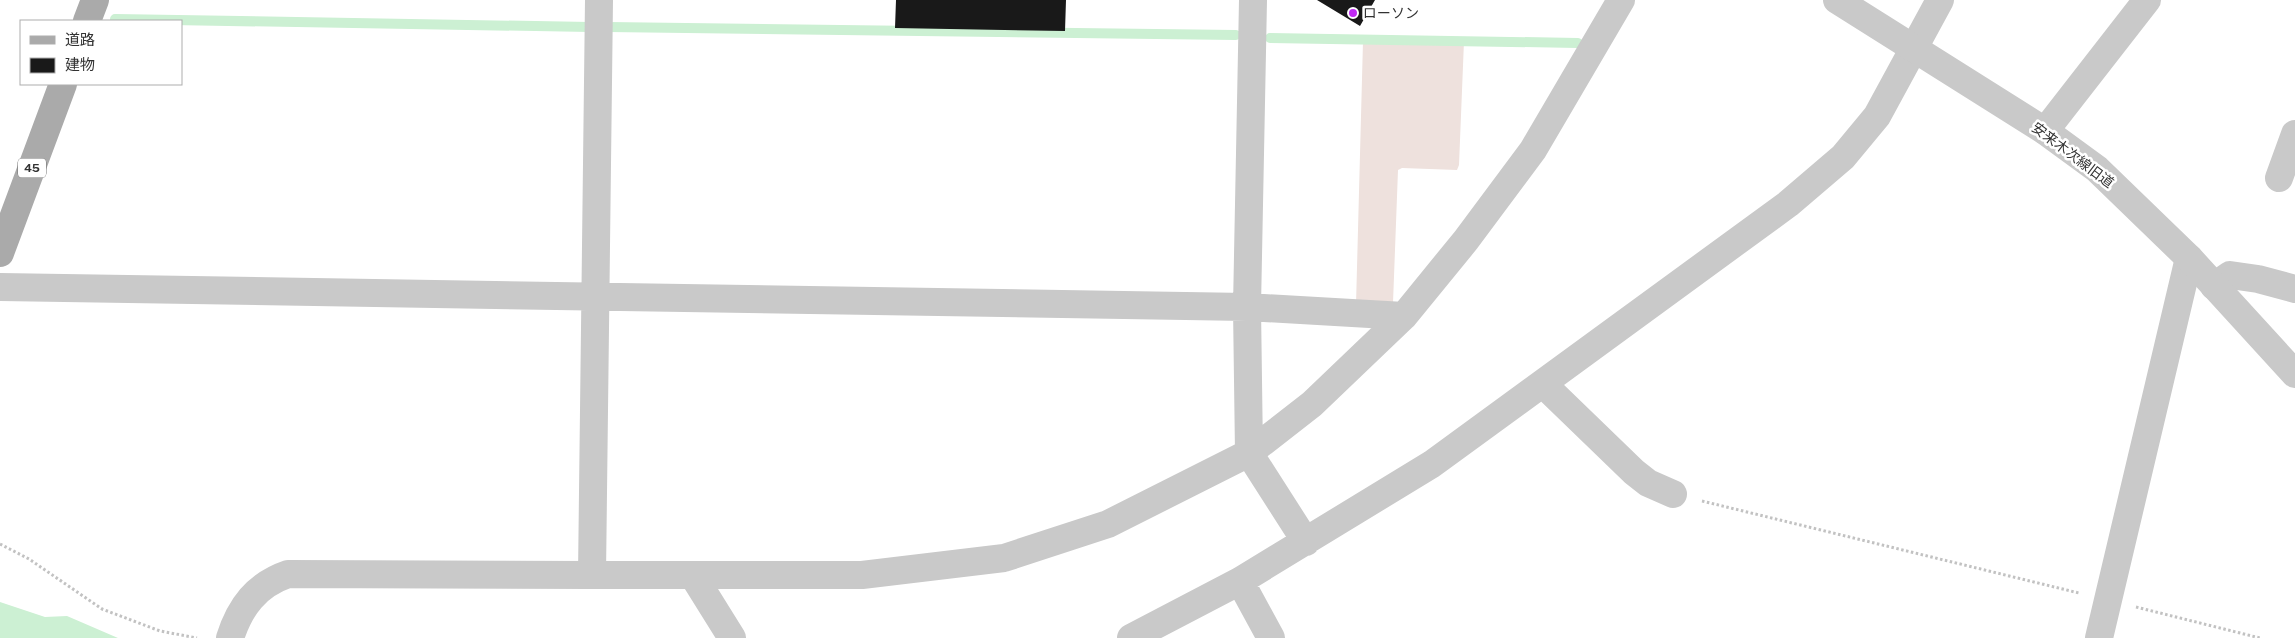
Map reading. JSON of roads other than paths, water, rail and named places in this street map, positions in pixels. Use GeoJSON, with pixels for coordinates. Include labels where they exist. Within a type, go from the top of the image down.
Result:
{"type":"FeatureCollection","features":[{"type":"Feature","properties":{"kind":"main road"},"geometry":{"type":"LineString","coordinates":[[87,20],[95,0]]}},
{"type":"Feature","properties":{"kind":"main road","name":"45"},"geometry":{"type":"LineString","coordinates":[[0,253],[64,85]]}},
{"type":"Feature","properties":{"kind":"street"},"geometry":{"type":"LineString","coordinates":[[592,575],[599,0]]}},
{"type":"Feature","properties":{"kind":"street"},"geometry":{"type":"LineString","coordinates":[[1254,0],[1246,307],[1249,453],[1306,542]]}},
{"type":"Feature","properties":{"kind":"street"},"geometry":{"type":"LineString","coordinates":[[230,638],[236,621],[252,596],[263,586],[288,574],[694,577],[862,575],[1004,558],[1108,524],[1249,453],[1312,404],[1404,316],[1466,240],[1533,150],[1621,0]]}},
{"type":"Feature","properties":{"kind":"street","name":"安来木次線旧道"},"geometry":{"type":"LineString","coordinates":[[1837,0],[1915,47],[2045,131],[2097,169],[2189,258],[2295,374]]}},
{"type":"Feature","properties":{"kind":"street"},"geometry":{"type":"LineString","coordinates":[[1131,638],[1240,581],[1432,464],[1757,228],[1843,157],[1877,116],[1940,0]]}},
{"type":"Feature","properties":{"kind":"street"},"geometry":{"type":"LineString","coordinates":[[2045,131],[2147,0]]}},
{"type":"Feature","properties":{"kind":"street"},"geometry":{"type":"LineString","coordinates":[[2279,178],[2295,134]]}},
{"type":"Feature","properties":{"kind":"street"},"geometry":{"type":"LineString","coordinates":[[2099,638],[2189,258]]}},
{"type":"Feature","properties":{"kind":"street"},"geometry":{"type":"LineString","coordinates":[[2214,286],[2230,275],[2258,278],[2295,289]]}},
{"type":"Feature","properties":{"kind":"street"},"geometry":{"type":"LineString","coordinates":[[0,286],[1246,307],[1404,316]]}},
{"type":"Feature","properties":{"kind":"street"},"geometry":{"type":"LineString","coordinates":[[1543,384],[1634,472],[1648,483],[1673,494]]}},
{"type":"Feature","properties":{"kind":"street"},"geometry":{"type":"LineString","coordinates":[[694,577],[732,638]]}},
{"type":"Feature","properties":{"kind":"street"},"geometry":{"type":"LineString","coordinates":[[1240,581],[1272,638]]}},
{"type":"Feature","properties":{"kind":"waterway"},"geometry":{"type":"LineString","coordinates":[[115,19],[174,20]]}},
{"type":"Feature","properties":{"kind":"waterway"},"geometry":{"type":"LineString","coordinates":[[182,20],[590,27]]}},
{"type":"Feature","properties":{"kind":"waterway"},"geometry":{"type":"LineString","coordinates":[[608,27],[1236,35]]}},
{"type":"Feature","properties":{"kind":"waterway"},"geometry":{"type":"LineString","coordinates":[[1270,38],[1578,43]]}},
{"type":"Feature","properties":{"kind":"place","name":"ローソン"},"geometry":{"type":"Point","coordinates":[1353,13]}}]}
